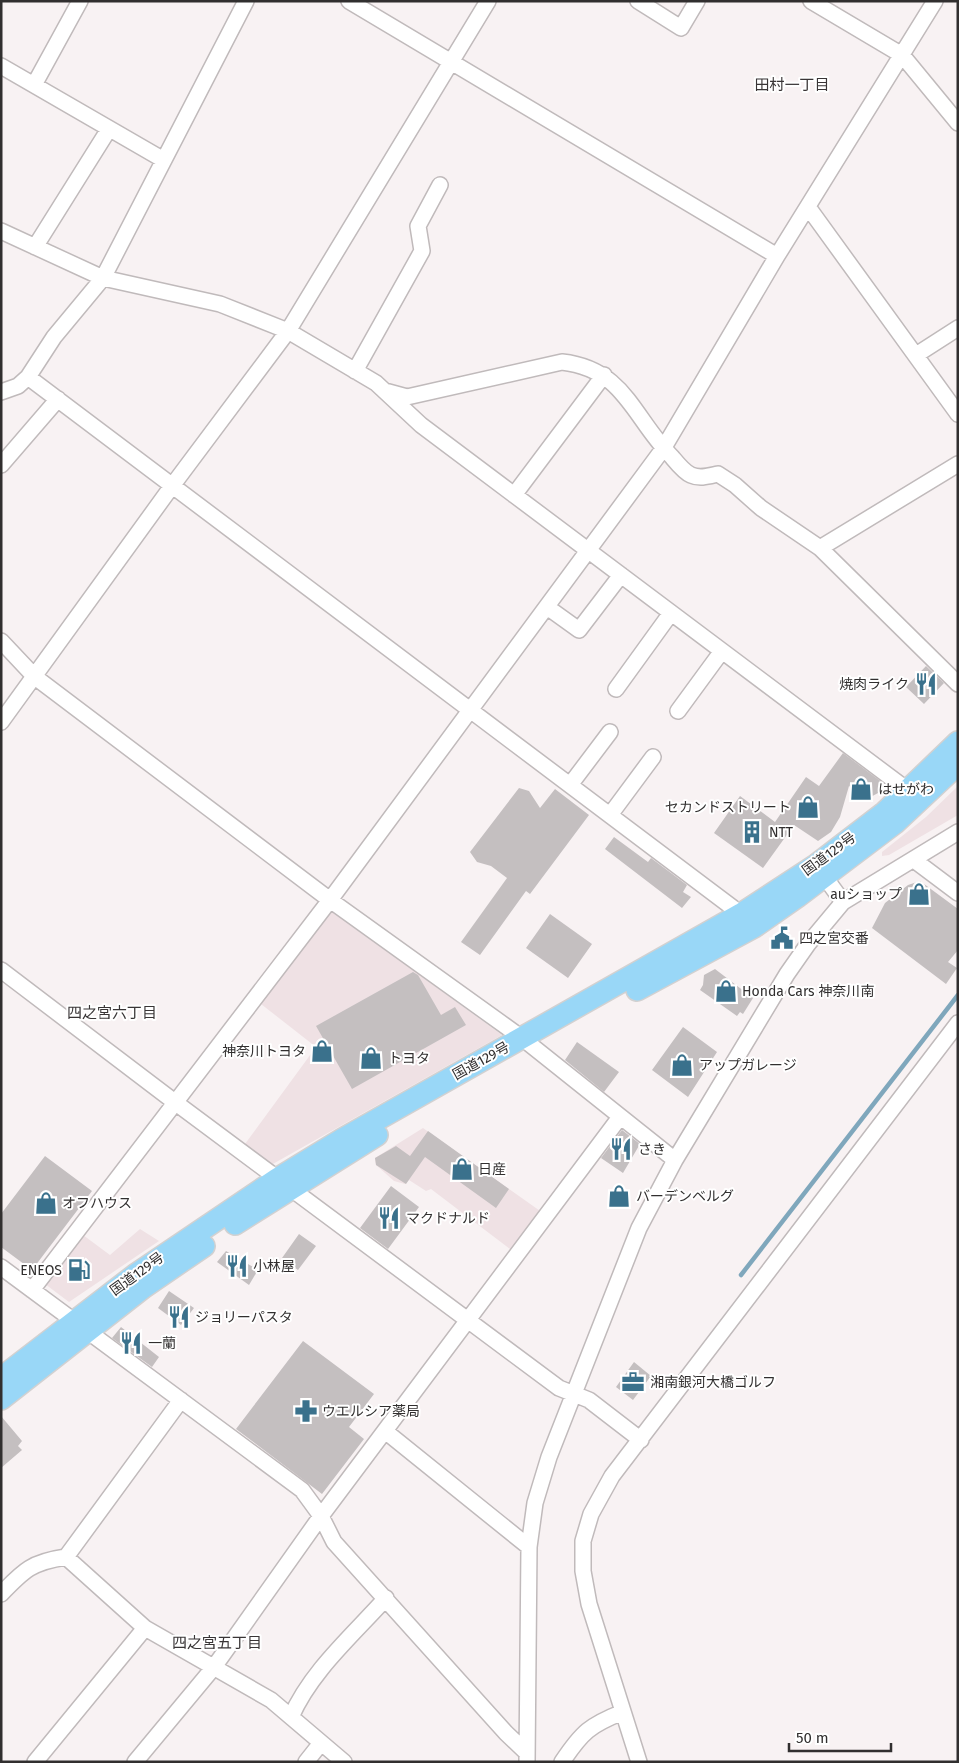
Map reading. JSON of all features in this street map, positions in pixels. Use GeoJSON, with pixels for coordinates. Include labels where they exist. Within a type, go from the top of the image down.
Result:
{"type":"FeatureCollection","features":[{"type":"Feature","properties":{"kind":"highway","name":"国道129号"},"geometry":{"type":"LineString","coordinates":[[1,1378],[144,1287],[284,1184],[369,1140],[741,914],[820,871],[894,823],[914,795],[958,742]]}},
{"type":"Feature","properties":{"kind":"highway","name":"国道129号"},"geometry":{"type":"LineString","coordinates":[[914,795],[958,764]]}},
{"type":"Feature","properties":{"kind":"highway","name":"国道129号"},"geometry":{"type":"LineString","coordinates":[[528,1043],[754,927],[820,871]]}},
{"type":"Feature","properties":{"kind":"highway","name":"国道129号"},"geometry":{"type":"LineString","coordinates":[[1,1399],[81,1326]]}},
{"type":"Feature","properties":{"kind":"street"},"geometry":{"type":"LineString","coordinates":[[34,85],[80,1]]}},
{"type":"Feature","properties":{"kind":"street"},"geometry":{"type":"LineString","coordinates":[[1,392],[18,386],[28,377],[54,337],[103,278],[162,159],[246,1]]}},
{"type":"Feature","properties":{"kind":"street"},"geometry":{"type":"LineString","coordinates":[[349,1],[777,256]]}},
{"type":"Feature","properties":{"kind":"street"},"geometry":{"type":"LineString","coordinates":[[1,722],[172,486],[288,331],[488,1]]}},
{"type":"Feature","properties":{"kind":"street"},"geometry":{"type":"LineString","coordinates":[[638,1],[681,28],[697,1]]}},
{"type":"Feature","properties":{"kind":"street"},"geometry":{"type":"LineString","coordinates":[[810,1],[902,55],[958,123]]}},
{"type":"Feature","properties":{"kind":"street"},"geometry":{"type":"LineString","coordinates":[[32,1290],[330,900],[663,449],[777,256],[935,1]]}},
{"type":"Feature","properties":{"kind":"street"},"geometry":{"type":"LineString","coordinates":[[1,66],[162,159]]}},
{"type":"Feature","properties":{"kind":"street"},"geometry":{"type":"LineString","coordinates":[[35,247],[109,129]]}},
{"type":"Feature","properties":{"kind":"street"},"geometry":{"type":"LineString","coordinates":[[355,371],[422,251],[418,226],[440,185]]}},
{"type":"Feature","properties":{"kind":"street"},"geometry":{"type":"LineString","coordinates":[[808,207],[958,414]]}},
{"type":"Feature","properties":{"kind":"street"},"geometry":{"type":"LineString","coordinates":[[1,231],[103,278],[220,304],[288,331],[376,383],[422,426],[914,795]]}},
{"type":"Feature","properties":{"kind":"street"},"geometry":{"type":"LineString","coordinates":[[916,355],[958,328]]}},
{"type":"Feature","properties":{"kind":"street"},"geometry":{"type":"LineString","coordinates":[[384,391],[407,397],[562,362],[583,364],[604,375],[620,389],[663,449],[689,475],[700,478],[718,474],[735,485],[761,508],[820,548],[958,684]]}},
{"type":"Feature","properties":{"kind":"street"},"geometry":{"type":"LineString","coordinates":[[514,495],[604,375]]}},
{"type":"Feature","properties":{"kind":"street"},"geometry":{"type":"LineString","coordinates":[[28,377],[741,914]]}},
{"type":"Feature","properties":{"kind":"street"},"geometry":{"type":"LineString","coordinates":[[1,465],[58,399]]}},
{"type":"Feature","properties":{"kind":"street"},"geometry":{"type":"LineString","coordinates":[[820,548],[958,464]]}},
{"type":"Feature","properties":{"kind":"street"},"geometry":{"type":"LineString","coordinates":[[547,608],[579,630],[621,575]]}},
{"type":"Feature","properties":{"kind":"street"},"geometry":{"type":"LineString","coordinates":[[616,689],[671,613]]}},
{"type":"Feature","properties":{"kind":"street"},"geometry":{"type":"LineString","coordinates":[[1,641],[35,677],[330,900],[528,1043],[675,1160]]}},
{"type":"Feature","properties":{"kind":"street"},"geometry":{"type":"LineString","coordinates":[[678,711],[722,651]]}},
{"type":"Feature","properties":{"kind":"street"},"geometry":{"type":"LineString","coordinates":[[570,785],[610,732]]}},
{"type":"Feature","properties":{"kind":"street"},"geometry":{"type":"LineString","coordinates":[[610,815],[653,757]]}},
{"type":"Feature","properties":{"kind":"street"},"geometry":{"type":"LineString","coordinates":[[527,1757],[529,1546],[535,1503],[541,1479],[639,1228],[675,1160],[787,974],[808,944],[843,902],[958,832]]}},
{"type":"Feature","properties":{"kind":"street"},"geometry":{"type":"LineString","coordinates":[[914,860],[958,893]]}},
{"type":"Feature","properties":{"kind":"street"},"geometry":{"type":"LineString","coordinates":[[820,871],[843,902]]}},
{"type":"Feature","properties":{"kind":"street"},"geometry":{"type":"LineString","coordinates":[[1,970],[284,1184],[559,1388],[589,1400],[641,1440]]}},
{"type":"Feature","properties":{"kind":"street"},"geometry":{"type":"LineString","coordinates":[[639,1762],[589,1604],[583,1571],[583,1540],[591,1514],[612,1476],[958,1023]]}},
{"type":"Feature","properties":{"kind":"street"},"geometry":{"type":"LineString","coordinates":[[135,1762],[214,1667],[321,1516],[620,1116]]}},
{"type":"Feature","properties":{"kind":"street"},"geometry":{"type":"LineString","coordinates":[[1,1267],[302,1490],[321,1516],[334,1542],[527,1757]]}},
{"type":"Feature","properties":{"kind":"street"},"geometry":{"type":"LineString","coordinates":[[1,1594],[20,1574],[42,1560],[66,1557],[181,1400]]}},
{"type":"Feature","properties":{"kind":"street"},"geometry":{"type":"LineString","coordinates":[[385,1432],[529,1546]]}},
{"type":"Feature","properties":{"kind":"street"},"geometry":{"type":"LineString","coordinates":[[66,1557],[145,1628],[271,1700],[344,1762]]}},
{"type":"Feature","properties":{"kind":"street"},"geometry":{"type":"LineString","coordinates":[[291,1717],[299,1700],[320,1672],[386,1598]]}},
{"type":"Feature","properties":{"kind":"street"},"geometry":{"type":"LineString","coordinates":[[35,1762],[145,1628]]}},
{"type":"Feature","properties":{"kind":"street"},"geometry":{"type":"LineString","coordinates":[[562,1762],[577,1739],[595,1723],[623,1712]]}},
{"type":"Feature","properties":{"kind":"street"},"geometry":{"type":"LineString","coordinates":[[306,1762],[321,1743]]}},
{"type":"Feature","properties":{"kind":"shaded area"},"geometry":{"type":"Polygon","coordinates":[[[958,786],[958,815],[889,855],[882,856],[882,852],[926,817],[958,786]]]}},
{"type":"Feature","properties":{"kind":"shaded area","name":"トヨタ"},"geometry":{"type":"Polygon","coordinates":[[[332,911],[502,1035],[271,1165],[245,1144],[316,1047],[261,1004],[332,911]]]}},
{"type":"Feature","properties":{"kind":"shaded area","name":"日産"},"geometry":{"type":"Polygon","coordinates":[[[423,1128],[543,1213],[514,1252],[431,1189],[426,1191],[409,1180],[405,1184],[394,1181],[376,1165],[375,1158],[423,1128]]]}},
{"type":"Feature","properties":{"kind":"shaded area"},"geometry":{"type":"Polygon","coordinates":[[[140,1229],[159,1241],[69,1302],[45,1284],[83,1235],[110,1255],[140,1229]]]}},
{"type":"Feature","properties":{"kind":"building","name":"焼肉ライク"},"geometry":{"type":"Polygon","coordinates":[[[926,666],[944,683],[924,704],[906,687],[926,666]]]}},
{"type":"Feature","properties":{"kind":"building"},"geometry":{"type":"Polygon","coordinates":[[[843,753],[883,783],[878,793],[867,799],[849,786],[840,817],[831,832],[818,841],[794,825],[763,868],[714,833],[740,796],[775,822],[806,777],[819,786],[843,753]]]}},
{"type":"Feature","properties":{"kind":"building"},"geometry":{"type":"Polygon","coordinates":[[[519,788],[529,791],[540,808],[555,789],[589,815],[530,894],[526,891],[480,955],[461,942],[507,878],[491,866],[477,862],[470,852],[519,788]]]}},
{"type":"Feature","properties":{"kind":"building"},"geometry":{"type":"Polygon","coordinates":[[[614,837],[648,862],[651,858],[687,885],[683,892],[691,897],[682,908],[605,849],[614,837]]]}},
{"type":"Feature","properties":{"kind":"building"},"geometry":{"type":"Polygon","coordinates":[[[920,881],[958,909],[958,950],[948,962],[957,968],[946,984],[872,928],[885,903],[908,885],[920,881]]]}},
{"type":"Feature","properties":{"kind":"building"},"geometry":{"type":"Polygon","coordinates":[[[550,914],[592,944],[568,978],[526,948],[550,914]]]}},
{"type":"Feature","properties":{"kind":"building"},"geometry":{"type":"Polygon","coordinates":[[[715,969],[753,998],[743,1014],[740,1012],[737,1016],[700,990],[703,985],[704,975],[715,969]]]}},
{"type":"Feature","properties":{"kind":"building","name":"トヨタ"},"geometry":{"type":"Polygon","coordinates":[[[413,972],[418,975],[441,1015],[455,1007],[466,1025],[352,1089],[316,1026],[413,972]]]}},
{"type":"Feature","properties":{"kind":"building","name":"アップガレージ"},"geometry":{"type":"Polygon","coordinates":[[[683,1027],[717,1052],[688,1097],[652,1070],[683,1027]]]}},
{"type":"Feature","properties":{"kind":"building"},"geometry":{"type":"Polygon","coordinates":[[[577,1042],[619,1072],[604,1092],[565,1060],[577,1042]]]}},
{"type":"Feature","properties":{"kind":"building"},"geometry":{"type":"Polygon","coordinates":[[[622,1130],[640,1144],[623,1173],[601,1158],[622,1130]]]}},
{"type":"Feature","properties":{"kind":"building","name":"日産"},"geometry":{"type":"Polygon","coordinates":[[[428,1131],[509,1189],[496,1208],[425,1157],[406,1184],[376,1165],[375,1158],[396,1146],[410,1156],[428,1131]]]}},
{"type":"Feature","properties":{"kind":"building","name":"オフハウス"},"geometry":{"type":"Polygon","coordinates":[[[45,1156],[92,1191],[32,1270],[1,1247],[1,1214],[45,1156]]]}},
{"type":"Feature","properties":{"kind":"building","name":"マクドナルド"},"geometry":{"type":"Polygon","coordinates":[[[391,1186],[419,1207],[388,1249],[360,1228],[391,1186]]]}},
{"type":"Feature","properties":{"kind":"building"},"geometry":{"type":"Polygon","coordinates":[[[299,1234],[316,1246],[298,1270],[282,1258],[299,1234]]]}},
{"type":"Feature","properties":{"kind":"building","name":"小林屋"},"geometry":{"type":"Polygon","coordinates":[[[226,1251],[258,1270],[249,1285],[217,1262],[226,1251]]]}},
{"type":"Feature","properties":{"kind":"building","name":"ジョリーパスタ"},"geometry":{"type":"Polygon","coordinates":[[[169,1291],[194,1308],[181,1325],[158,1308],[169,1291]]]}},
{"type":"Feature","properties":{"kind":"building","name":"一蘭"},"geometry":{"type":"Polygon","coordinates":[[[121,1327],[159,1357],[152,1367],[112,1338],[121,1327]]]}},
{"type":"Feature","properties":{"kind":"building","name":"ウエルシア薬局"},"geometry":{"type":"Polygon","coordinates":[[[303,1341],[374,1394],[349,1427],[364,1439],[322,1494],[236,1429],[303,1341]]]}},
{"type":"Feature","properties":{"kind":"building"},"geometry":{"type":"Polygon","coordinates":[[[634,1362],[651,1376],[633,1400],[616,1387],[634,1362]]]}},
{"type":"Feature","properties":{"kind":"building"},"geometry":{"type":"Polygon","coordinates":[[[1,1416],[22,1441],[18,1446],[22,1450],[1,1468],[1,1416]]]}},
{"type":"Feature","properties":{"kind":"waterway"},"geometry":{"type":"LineString","coordinates":[[741,1275],[958,995]]}},
{"type":"Feature","properties":{"kind":"place","name":"焼肉ライク"},"geometry":{"type":"Point","coordinates":[926,684]}},
{"type":"Feature","properties":{"kind":"place","name":"はせがわ"},"geometry":{"type":"Point","coordinates":[861,789]}},
{"type":"Feature","properties":{"kind":"place","name":"セカンドストリート"},"geometry":{"type":"Point","coordinates":[808,807]}},
{"type":"Feature","properties":{"kind":"place","name":"NTT"},"geometry":{"type":"Point","coordinates":[752,832]}},
{"type":"Feature","properties":{"kind":"place","name":"auショップ"},"geometry":{"type":"Point","coordinates":[919,894]}},
{"type":"Feature","properties":{"kind":"place","name":"四之宮交番"},"geometry":{"type":"Point","coordinates":[782,938]}},
{"type":"Feature","properties":{"kind":"place","name":"Honda Cars 神奈川南"},"geometry":{"type":"Point","coordinates":[726,991]}},
{"type":"Feature","properties":{"kind":"place","name":"神奈川トヨタ"},"geometry":{"type":"Point","coordinates":[322,1051]}},
{"type":"Feature","properties":{"kind":"place","name":"トヨタ"},"geometry":{"type":"Point","coordinates":[371,1058]}},
{"type":"Feature","properties":{"kind":"place","name":"アップガレージ"},"geometry":{"type":"Point","coordinates":[682,1065]}},
{"type":"Feature","properties":{"kind":"place","name":"さき"},"geometry":{"type":"Point","coordinates":[621,1149]}},
{"type":"Feature","properties":{"kind":"place","name":"日産"},"geometry":{"type":"Point","coordinates":[462,1169]}},
{"type":"Feature","properties":{"kind":"place","name":"バーデンベルグ"},"geometry":{"type":"Point","coordinates":[619,1196]}},
{"type":"Feature","properties":{"kind":"place","name":"オフハウス"},"geometry":{"type":"Point","coordinates":[46,1203]}},
{"type":"Feature","properties":{"kind":"place","name":"マクドナルド"},"geometry":{"type":"Point","coordinates":[389,1218]}},
{"type":"Feature","properties":{"kind":"place","name":"小林屋"},"geometry":{"type":"Point","coordinates":[237,1266]}},
{"type":"Feature","properties":{"kind":"place","name":"ENEOS"},"geometry":{"type":"Point","coordinates":[79,1270]}},
{"type":"Feature","properties":{"kind":"place","name":"ジョリーパスタ"},"geometry":{"type":"Point","coordinates":[179,1317]}},
{"type":"Feature","properties":{"kind":"place","name":"一蘭"},"geometry":{"type":"Point","coordinates":[131,1343]}},
{"type":"Feature","properties":{"kind":"place","name":"湘南銀河大橋ゴルフ"},"geometry":{"type":"Point","coordinates":[633,1382]}},
{"type":"Feature","properties":{"kind":"place","name":"ウエルシア薬局"},"geometry":{"type":"Point","coordinates":[306,1411]}},
{"type":"Feature","properties":{"kind":"district","name":"田村一丁目"},"geometry":{"type":"Point","coordinates":[792,85]}},
{"type":"Feature","properties":{"kind":"district","name":"四之宮六丁目"},"geometry":{"type":"Point","coordinates":[112,1013]}},
{"type":"Feature","properties":{"kind":"district","name":"四之宮五丁目"},"geometry":{"type":"Point","coordinates":[217,1643]}}]}
